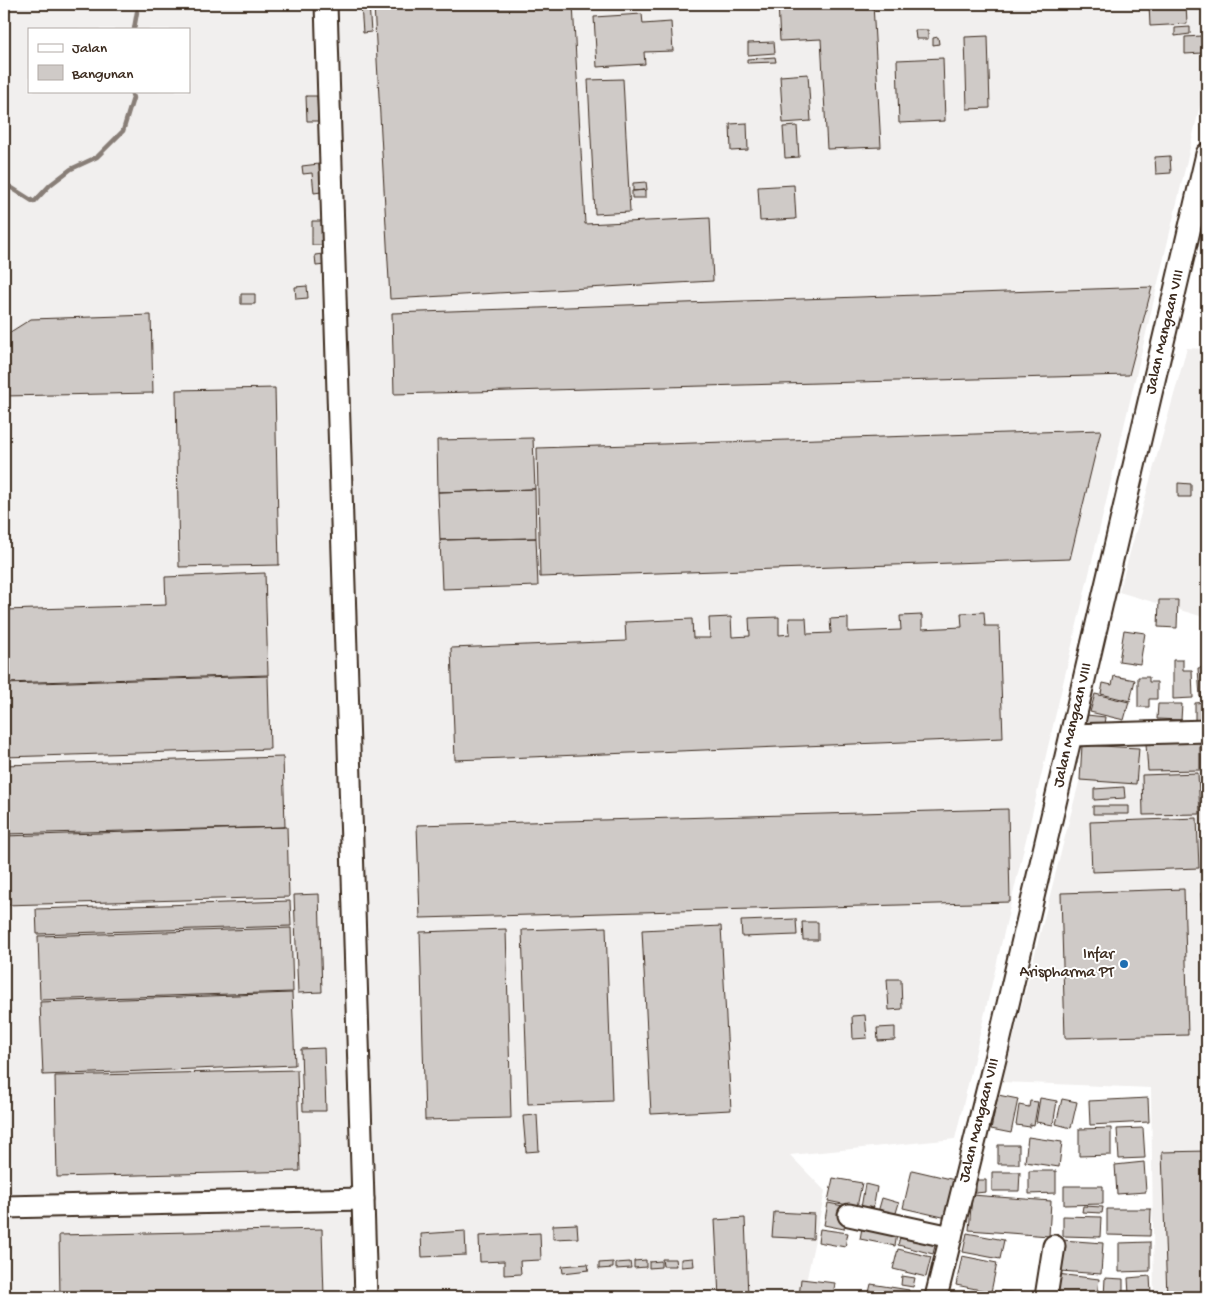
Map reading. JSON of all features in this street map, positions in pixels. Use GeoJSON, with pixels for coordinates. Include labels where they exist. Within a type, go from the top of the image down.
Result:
{"type":"FeatureCollection","features":[{"type":"Feature","properties":{"kind":"street"},"geometry":{"type":"LineString","coordinates":[[326,4],[366,1297]]}},
{"type":"Feature","properties":{"kind":"street","name":"Jalan Mangaan VIII"},"geometry":{"type":"LineString","coordinates":[[936,1297],[997,1051],[1207,154]]}},
{"type":"Feature","properties":{"kind":"street"},"geometry":{"type":"LineString","coordinates":[[1070,735],[1207,731]]}},
{"type":"Feature","properties":{"kind":"street"},"geometry":{"type":"LineString","coordinates":[[4,1208],[363,1198]]}},
{"type":"Feature","properties":{"kind":"street"},"geometry":{"type":"LineString","coordinates":[[849,1215],[951,1237]]}},
{"type":"Feature","properties":{"kind":"street"},"geometry":{"type":"LineString","coordinates":[[1046,1297],[1054,1246]]}},
{"type":"Feature","properties":{"kind":"shaded area"},"geometry":{"type":"Polygon","coordinates":[[[4,4],[1207,4],[1207,76],[955,1139],[790,1155],[825,1191],[803,1297],[4,1297],[4,4]]]}},
{"type":"Feature","properties":{"kind":"shaded area"},"geometry":{"type":"Polygon","coordinates":[[[1187,348],[1207,349],[1207,618],[1119,592],[1187,348]]]}},
{"type":"Feature","properties":{"kind":"shaded area"},"geometry":{"type":"Polygon","coordinates":[[[1207,748],[1207,1297],[1154,1297],[1151,1088],[1002,1082],[1087,751],[1207,748]]]}},
{"type":"Feature","properties":{"kind":"building"},"geometry":{"type":"Polygon","coordinates":[[[369,4],[371,32],[363,33],[361,5],[369,4]]]}},
{"type":"Feature","properties":{"kind":"building"},"geometry":{"type":"Polygon","coordinates":[[[573,4],[585,224],[710,218],[713,281],[390,299],[374,5],[573,4]]]}},
{"type":"Feature","properties":{"kind":"building"},"geometry":{"type":"Polygon","coordinates":[[[778,4],[873,4],[881,147],[827,149],[821,39],[780,41],[778,4]]]}},
{"type":"Feature","properties":{"kind":"building"},"geometry":{"type":"Polygon","coordinates":[[[998,4],[1024,4],[1024,5],[998,7],[998,4]]]}},
{"type":"Feature","properties":{"kind":"building"},"geometry":{"type":"Polygon","coordinates":[[[1149,4],[1186,4],[1187,24],[1150,26],[1149,4]]]}},
{"type":"Feature","properties":{"kind":"building"},"geometry":{"type":"Polygon","coordinates":[[[642,14],[643,24],[671,22],[673,51],[644,52],[645,64],[597,67],[594,17],[642,14]]]}},
{"type":"Feature","properties":{"kind":"building"},"geometry":{"type":"Polygon","coordinates":[[[1190,27],[1190,34],[1175,36],[1175,28],[1190,27]]]}},
{"type":"Feature","properties":{"kind":"building"},"geometry":{"type":"Polygon","coordinates":[[[915,30],[928,30],[928,39],[916,39],[915,30]]]}},
{"type":"Feature","properties":{"kind":"building"},"geometry":{"type":"Polygon","coordinates":[[[988,36],[990,108],[967,109],[965,37],[988,36]]]}},
{"type":"Feature","properties":{"kind":"building"},"geometry":{"type":"Polygon","coordinates":[[[1201,36],[1202,53],[1185,54],[1185,37],[1201,36]]]}},
{"type":"Feature","properties":{"kind":"building"},"geometry":{"type":"Polygon","coordinates":[[[938,37],[939,44],[933,45],[933,38],[938,37]]]}},
{"type":"Feature","properties":{"kind":"building"},"geometry":{"type":"Polygon","coordinates":[[[774,42],[775,53],[748,55],[748,43],[774,42]]]}},
{"type":"Feature","properties":{"kind":"building"},"geometry":{"type":"Polygon","coordinates":[[[775,57],[776,62],[747,63],[747,59],[775,57]]]}},
{"type":"Feature","properties":{"kind":"building"},"geometry":{"type":"Polygon","coordinates":[[[943,58],[945,121],[899,123],[897,60],[943,58]]]}},
{"type":"Feature","properties":{"kind":"building"},"geometry":{"type":"Polygon","coordinates":[[[808,74],[811,121],[783,123],[780,76],[808,74]]]}},
{"type":"Feature","properties":{"kind":"building"},"geometry":{"type":"Polygon","coordinates":[[[623,79],[630,212],[595,214],[588,80],[623,79]]]}},
{"type":"Feature","properties":{"kind":"building"},"geometry":{"type":"Polygon","coordinates":[[[306,96],[317,96],[318,121],[307,121],[306,96]]]}},
{"type":"Feature","properties":{"kind":"building"},"geometry":{"type":"Polygon","coordinates":[[[747,123],[748,150],[731,151],[730,124],[747,123]]]}},
{"type":"Feature","properties":{"kind":"building"},"geometry":{"type":"Polygon","coordinates":[[[797,126],[799,157],[785,158],[783,127],[797,126]]]}},
{"type":"Feature","properties":{"kind":"building"},"geometry":{"type":"Polygon","coordinates":[[[1170,156],[1171,173],[1156,174],[1155,157],[1170,156]]]}},
{"type":"Feature","properties":{"kind":"building"},"geometry":{"type":"Polygon","coordinates":[[[319,164],[321,192],[314,193],[312,173],[303,174],[302,166],[319,164]]]}},
{"type":"Feature","properties":{"kind":"building"},"geometry":{"type":"Polygon","coordinates":[[[646,182],[647,190],[633,191],[633,183],[646,182]]]}},
{"type":"Feature","properties":{"kind":"building"},"geometry":{"type":"Polygon","coordinates":[[[794,185],[796,219],[760,221],[758,187],[794,185]]]}},
{"type":"Feature","properties":{"kind":"building"},"geometry":{"type":"Polygon","coordinates":[[[645,190],[645,198],[632,198],[632,191],[645,190]]]}},
{"type":"Feature","properties":{"kind":"building"},"geometry":{"type":"Polygon","coordinates":[[[312,221],[325,221],[324,245],[312,245],[312,221]]]}},
{"type":"Feature","properties":{"kind":"building"},"geometry":{"type":"Polygon","coordinates":[[[323,254],[325,265],[316,266],[315,255],[323,254]]]}},
{"type":"Feature","properties":{"kind":"building"},"geometry":{"type":"Polygon","coordinates":[[[307,286],[308,298],[296,299],[295,287],[307,286]]]}},
{"type":"Feature","properties":{"kind":"building"},"geometry":{"type":"Polygon","coordinates":[[[1152,287],[1129,375],[394,394],[392,313],[1152,287]]]}},
{"type":"Feature","properties":{"kind":"building"},"geometry":{"type":"Polygon","coordinates":[[[241,294],[255,294],[255,304],[241,304],[241,294]]]}},
{"type":"Feature","properties":{"kind":"building"},"geometry":{"type":"Polygon","coordinates":[[[151,315],[153,393],[4,396],[4,336],[31,319],[151,315]]]}},
{"type":"Feature","properties":{"kind":"building"},"geometry":{"type":"Polygon","coordinates":[[[275,388],[279,565],[179,567],[176,390],[275,388]]]}},
{"type":"Feature","properties":{"kind":"building"},"geometry":{"type":"Polygon","coordinates":[[[1101,430],[1070,559],[540,577],[537,448],[1101,430]]]}},
{"type":"Feature","properties":{"kind":"building"},"geometry":{"type":"Polygon","coordinates":[[[533,438],[535,489],[438,492],[437,440],[533,438]]]}},
{"type":"Feature","properties":{"kind":"building"},"geometry":{"type":"Polygon","coordinates":[[[1178,483],[1191,484],[1191,497],[1178,497],[1178,483]]]}},
{"type":"Feature","properties":{"kind":"building"},"geometry":{"type":"Polygon","coordinates":[[[535,489],[536,538],[440,540],[438,492],[535,489]]]}},
{"type":"Feature","properties":{"kind":"building"},"geometry":{"type":"Polygon","coordinates":[[[536,538],[538,586],[442,589],[440,540],[536,538]]]}},
{"type":"Feature","properties":{"kind":"building"},"geometry":{"type":"Polygon","coordinates":[[[265,573],[268,675],[4,683],[4,610],[166,605],[165,577],[265,573]]]}},
{"type":"Feature","properties":{"kind":"building"},"geometry":{"type":"Polygon","coordinates":[[[1159,600],[1178,600],[1177,628],[1158,627],[1159,600]]]}},
{"type":"Feature","properties":{"kind":"building"},"geometry":{"type":"Polygon","coordinates":[[[984,612],[985,626],[999,626],[1003,738],[455,760],[451,648],[626,641],[625,622],[692,619],[693,638],[710,638],[709,618],[731,617],[732,637],[750,636],[749,618],[779,617],[779,635],[790,634],[789,618],[806,618],[807,634],[831,633],[830,619],[848,618],[848,632],[901,630],[900,616],[922,615],[922,629],[962,627],[961,613],[984,612]]]}},
{"type":"Feature","properties":{"kind":"building"},"geometry":{"type":"Polygon","coordinates":[[[1124,630],[1145,633],[1140,664],[1119,661],[1124,630]]]}},
{"type":"Feature","properties":{"kind":"building"},"geometry":{"type":"Polygon","coordinates":[[[1173,660],[1183,660],[1183,670],[1192,670],[1193,698],[1173,699],[1173,660]]]}},
{"type":"Feature","properties":{"kind":"building"},"geometry":{"type":"Polygon","coordinates":[[[1207,667],[1207,696],[1200,697],[1198,668],[1207,667]]]}},
{"type":"Feature","properties":{"kind":"building"},"geometry":{"type":"Polygon","coordinates":[[[268,676],[270,749],[4,757],[4,684],[268,676]]]}},
{"type":"Feature","properties":{"kind":"building"},"geometry":{"type":"Polygon","coordinates":[[[1114,676],[1135,680],[1130,701],[1101,694],[1103,683],[1112,685],[1114,676]]]}},
{"type":"Feature","properties":{"kind":"building"},"geometry":{"type":"Polygon","coordinates":[[[1138,677],[1149,677],[1149,682],[1157,682],[1157,699],[1149,699],[1149,707],[1138,707],[1138,677]]]}},
{"type":"Feature","properties":{"kind":"building"},"geometry":{"type":"Polygon","coordinates":[[[1095,694],[1129,702],[1124,720],[1090,712],[1095,694]]]}},
{"type":"Feature","properties":{"kind":"building"},"geometry":{"type":"Polygon","coordinates":[[[1207,702],[1207,720],[1195,720],[1195,703],[1207,702]]]}},
{"type":"Feature","properties":{"kind":"building"},"geometry":{"type":"Polygon","coordinates":[[[1158,704],[1182,704],[1181,720],[1157,719],[1158,704]]]}},
{"type":"Feature","properties":{"kind":"building"},"geometry":{"type":"Polygon","coordinates":[[[1087,715],[1105,717],[1104,725],[1086,723],[1087,715]]]}},
{"type":"Feature","properties":{"kind":"building"},"geometry":{"type":"Polygon","coordinates":[[[1200,742],[1200,770],[1148,771],[1146,744],[1200,742]]]}},
{"type":"Feature","properties":{"kind":"building"},"geometry":{"type":"Polygon","coordinates":[[[1082,745],[1139,748],[1136,784],[1080,780],[1082,745]]]}},
{"type":"Feature","properties":{"kind":"building"},"geometry":{"type":"Polygon","coordinates":[[[283,757],[285,827],[4,834],[4,765],[283,757]]]}},
{"type":"Feature","properties":{"kind":"building"},"geometry":{"type":"Polygon","coordinates":[[[1198,773],[1200,814],[1143,815],[1142,775],[1198,773]]]}},
{"type":"Feature","properties":{"kind":"building"},"geometry":{"type":"Polygon","coordinates":[[[1124,787],[1125,798],[1094,800],[1094,789],[1124,787]]]}},
{"type":"Feature","properties":{"kind":"building"},"geometry":{"type":"Polygon","coordinates":[[[1093,806],[1129,806],[1129,814],[1093,814],[1093,806]]]}},
{"type":"Feature","properties":{"kind":"building"},"geometry":{"type":"Polygon","coordinates":[[[1008,809],[1010,902],[420,918],[417,825],[1008,809]]]}},
{"type":"Feature","properties":{"kind":"building"},"geometry":{"type":"Polygon","coordinates":[[[1197,818],[1199,868],[1092,872],[1090,822],[1197,818]]]}},
{"type":"Feature","properties":{"kind":"building"},"geometry":{"type":"Polygon","coordinates":[[[287,827],[289,897],[4,905],[4,836],[287,827]]]}},
{"type":"Feature","properties":{"kind":"building"},"geometry":{"type":"Polygon","coordinates":[[[1204,859],[1207,859],[1207,883],[1206,883],[1204,859]]]}},
{"type":"Feature","properties":{"kind":"building","name":"Infar Arispharma PT"},"geometry":{"type":"Polygon","coordinates":[[[1184,889],[1188,1035],[1065,1038],[1061,893],[1184,889]]]}},
{"type":"Feature","properties":{"kind":"building"},"geometry":{"type":"Polygon","coordinates":[[[1201,893],[1207,893],[1207,999],[1201,893]]]}},
{"type":"Feature","properties":{"kind":"building"},"geometry":{"type":"Polygon","coordinates":[[[319,894],[322,992],[298,993],[294,895],[319,894]]]}},
{"type":"Feature","properties":{"kind":"building"},"geometry":{"type":"Polygon","coordinates":[[[290,901],[291,926],[37,934],[36,909],[290,901]]]}},
{"type":"Feature","properties":{"kind":"building"},"geometry":{"type":"Polygon","coordinates":[[[796,919],[797,935],[742,937],[741,921],[796,919]]]}},
{"type":"Feature","properties":{"kind":"building"},"geometry":{"type":"Polygon","coordinates":[[[802,922],[818,922],[818,940],[803,940],[802,922]]]}},
{"type":"Feature","properties":{"kind":"building"},"geometry":{"type":"Polygon","coordinates":[[[721,926],[731,1110],[651,1114],[642,930],[721,926]]]}},
{"type":"Feature","properties":{"kind":"building"},"geometry":{"type":"Polygon","coordinates":[[[606,927],[612,1101],[528,1104],[522,930],[606,927]]]}},
{"type":"Feature","properties":{"kind":"building"},"geometry":{"type":"Polygon","coordinates":[[[291,928],[293,992],[40,1000],[38,936],[291,928]]]}},
{"type":"Feature","properties":{"kind":"building"},"geometry":{"type":"Polygon","coordinates":[[[506,929],[511,1118],[425,1120],[420,932],[506,929]]]}},
{"type":"Feature","properties":{"kind":"building"},"geometry":{"type":"Polygon","coordinates":[[[887,979],[901,979],[902,1009],[889,1010],[887,979]]]}},
{"type":"Feature","properties":{"kind":"building"},"geometry":{"type":"Polygon","coordinates":[[[292,993],[295,1065],[43,1075],[40,1002],[292,993]]]}},
{"type":"Feature","properties":{"kind":"building"},"geometry":{"type":"Polygon","coordinates":[[[865,1015],[867,1038],[853,1039],[852,1016],[865,1015]]]}},
{"type":"Feature","properties":{"kind":"building"},"geometry":{"type":"Polygon","coordinates":[[[895,1027],[895,1040],[878,1041],[877,1028],[895,1027]]]}},
{"type":"Feature","properties":{"kind":"building"},"geometry":{"type":"Polygon","coordinates":[[[324,1048],[326,1111],[303,1111],[301,1049],[324,1048]]]}},
{"type":"Feature","properties":{"kind":"building"},"geometry":{"type":"Polygon","coordinates":[[[297,1070],[300,1171],[57,1177],[55,1076],[297,1070]]]}},
{"type":"Feature","properties":{"kind":"building"},"geometry":{"type":"Polygon","coordinates":[[[998,1095],[1018,1099],[1011,1133],[991,1129],[998,1095]]]}},
{"type":"Feature","properties":{"kind":"building"},"geometry":{"type":"Polygon","coordinates":[[[1040,1098],[1057,1101],[1053,1125],[1036,1122],[1040,1098]]]}},
{"type":"Feature","properties":{"kind":"building"},"geometry":{"type":"Polygon","coordinates":[[[1148,1098],[1149,1122],[1090,1125],[1089,1101],[1148,1098]]]}},
{"type":"Feature","properties":{"kind":"building"},"geometry":{"type":"Polygon","coordinates":[[[1062,1099],[1077,1102],[1071,1128],[1056,1124],[1062,1099]]]}},
{"type":"Feature","properties":{"kind":"building"},"geometry":{"type":"Polygon","coordinates":[[[1030,1101],[1038,1102],[1034,1125],[1030,1124],[1030,1127],[1016,1125],[1019,1105],[1029,1107],[1030,1101]]]}},
{"type":"Feature","properties":{"kind":"building"},"geometry":{"type":"Polygon","coordinates":[[[537,1115],[539,1151],[526,1152],[523,1116],[537,1115]]]}},
{"type":"Feature","properties":{"kind":"building"},"geometry":{"type":"Polygon","coordinates":[[[1111,1128],[1111,1155],[1079,1156],[1079,1129],[1111,1128]]]}},
{"type":"Feature","properties":{"kind":"building"},"geometry":{"type":"Polygon","coordinates":[[[1143,1128],[1145,1158],[1119,1159],[1117,1129],[1143,1128]]]}},
{"type":"Feature","properties":{"kind":"building"},"geometry":{"type":"Polygon","coordinates":[[[1028,1137],[1062,1142],[1059,1167],[1025,1162],[1028,1137]]]}},
{"type":"Feature","properties":{"kind":"building"},"geometry":{"type":"Polygon","coordinates":[[[998,1145],[1019,1145],[1019,1164],[998,1164],[998,1145]]]}},
{"type":"Feature","properties":{"kind":"building"},"geometry":{"type":"Polygon","coordinates":[[[1207,1151],[1207,1297],[1167,1297],[1162,1152],[1207,1151]]]}},
{"type":"Feature","properties":{"kind":"building"},"geometry":{"type":"Polygon","coordinates":[[[1144,1162],[1146,1192],[1117,1194],[1115,1165],[1144,1162]]]}},
{"type":"Feature","properties":{"kind":"building"},"geometry":{"type":"Polygon","coordinates":[[[912,1170],[955,1180],[947,1218],[903,1208],[912,1170]]]}},
{"type":"Feature","properties":{"kind":"building"},"geometry":{"type":"Polygon","coordinates":[[[1029,1171],[1056,1171],[1056,1193],[1029,1194],[1029,1171]]]}},
{"type":"Feature","properties":{"kind":"building"},"geometry":{"type":"Polygon","coordinates":[[[992,1172],[1020,1172],[1019,1191],[992,1191],[992,1172]]]}},
{"type":"Feature","properties":{"kind":"building"},"geometry":{"type":"Polygon","coordinates":[[[833,1178],[862,1183],[857,1207],[828,1201],[833,1178]]]}},
{"type":"Feature","properties":{"kind":"building"},"geometry":{"type":"Polygon","coordinates":[[[976,1180],[986,1180],[986,1192],[976,1193],[976,1180]]]}},
{"type":"Feature","properties":{"kind":"building"},"geometry":{"type":"Polygon","coordinates":[[[865,1184],[877,1187],[873,1210],[861,1208],[865,1184]]]}},
{"type":"Feature","properties":{"kind":"building"},"geometry":{"type":"Polygon","coordinates":[[[1064,1186],[1103,1186],[1103,1204],[1064,1205],[1064,1186]]]}},
{"type":"Feature","properties":{"kind":"building"},"geometry":{"type":"Polygon","coordinates":[[[972,1195],[1051,1201],[1049,1236],[969,1230],[972,1195]]]}},
{"type":"Feature","properties":{"kind":"building"},"geometry":{"type":"Polygon","coordinates":[[[882,1198],[899,1203],[895,1216],[878,1212],[882,1198]]]}},
{"type":"Feature","properties":{"kind":"building"},"geometry":{"type":"Polygon","coordinates":[[[828,1203],[848,1207],[844,1229],[824,1225],[828,1203]]]}},
{"type":"Feature","properties":{"kind":"building"},"geometry":{"type":"Polygon","coordinates":[[[1083,1206],[1103,1207],[1102,1213],[1082,1212],[1083,1206]]]}},
{"type":"Feature","properties":{"kind":"building"},"geometry":{"type":"Polygon","coordinates":[[[1107,1209],[1151,1209],[1150,1236],[1107,1235],[1107,1209]]]}},
{"type":"Feature","properties":{"kind":"building"},"geometry":{"type":"Polygon","coordinates":[[[774,1212],[814,1214],[813,1239],[772,1237],[774,1212]]]}},
{"type":"Feature","properties":{"kind":"building"},"geometry":{"type":"Polygon","coordinates":[[[1063,1216],[1101,1217],[1100,1237],[1063,1236],[1063,1216]]]}},
{"type":"Feature","properties":{"kind":"building"},"geometry":{"type":"Polygon","coordinates":[[[745,1218],[748,1297],[719,1297],[715,1220],[745,1218]]]}},
{"type":"Feature","properties":{"kind":"building"},"geometry":{"type":"Polygon","coordinates":[[[863,1222],[898,1228],[895,1246],[860,1239],[863,1222]]]}},
{"type":"Feature","properties":{"kind":"building"},"geometry":{"type":"Polygon","coordinates":[[[577,1224],[578,1238],[553,1239],[553,1225],[577,1224]]]}},
{"type":"Feature","properties":{"kind":"building"},"geometry":{"type":"Polygon","coordinates":[[[322,1229],[324,1297],[60,1297],[59,1235],[322,1229]]]}},
{"type":"Feature","properties":{"kind":"building"},"geometry":{"type":"Polygon","coordinates":[[[820,1229],[848,1233],[845,1247],[818,1242],[820,1229]]]}},
{"type":"Feature","properties":{"kind":"building"},"geometry":{"type":"Polygon","coordinates":[[[902,1229],[937,1238],[933,1254],[898,1245],[902,1229]]]}},
{"type":"Feature","properties":{"kind":"building"},"geometry":{"type":"Polygon","coordinates":[[[465,1231],[466,1255],[422,1257],[421,1234],[465,1231]]]}},
{"type":"Feature","properties":{"kind":"building"},"geometry":{"type":"Polygon","coordinates":[[[540,1233],[541,1260],[520,1261],[521,1274],[504,1275],[504,1261],[480,1262],[479,1236],[540,1233]]]}},
{"type":"Feature","properties":{"kind":"building"},"geometry":{"type":"Polygon","coordinates":[[[967,1233],[1004,1240],[1000,1259],[963,1252],[967,1233]]]}},
{"type":"Feature","properties":{"kind":"building"},"geometry":{"type":"Polygon","coordinates":[[[1062,1240],[1103,1243],[1101,1274],[1060,1271],[1062,1240]]]}},
{"type":"Feature","properties":{"kind":"building"},"geometry":{"type":"Polygon","coordinates":[[[1150,1242],[1150,1271],[1119,1272],[1119,1243],[1150,1242]]]}},
{"type":"Feature","properties":{"kind":"building"},"geometry":{"type":"Polygon","coordinates":[[[898,1249],[931,1257],[926,1277],[893,1269],[898,1249]]]}},
{"type":"Feature","properties":{"kind":"building"},"geometry":{"type":"Polygon","coordinates":[[[962,1256],[997,1263],[991,1292],[956,1285],[962,1256]]]}},
{"type":"Feature","properties":{"kind":"building"},"geometry":{"type":"Polygon","coordinates":[[[693,1258],[694,1266],[681,1267],[681,1259],[693,1258]]]}},
{"type":"Feature","properties":{"kind":"building"},"geometry":{"type":"Polygon","coordinates":[[[662,1259],[675,1259],[676,1266],[663,1266],[662,1259]]]}},
{"type":"Feature","properties":{"kind":"building"},"geometry":{"type":"Polygon","coordinates":[[[646,1260],[646,1267],[634,1268],[634,1261],[646,1260]]]}},
{"type":"Feature","properties":{"kind":"building"},"geometry":{"type":"Polygon","coordinates":[[[661,1261],[661,1267],[649,1268],[649,1262],[661,1261]]]}},
{"type":"Feature","properties":{"kind":"building"},"geometry":{"type":"Polygon","coordinates":[[[613,1262],[613,1268],[599,1269],[599,1263],[613,1262]]]}},
{"type":"Feature","properties":{"kind":"building"},"geometry":{"type":"Polygon","coordinates":[[[630,1262],[631,1268],[616,1269],[616,1263],[630,1262]]]}},
{"type":"Feature","properties":{"kind":"building"},"geometry":{"type":"Polygon","coordinates":[[[588,1264],[589,1270],[563,1273],[562,1266],[588,1264]]]}},
{"type":"Feature","properties":{"kind":"building"},"geometry":{"type":"Polygon","coordinates":[[[1057,1274],[1099,1279],[1097,1297],[1054,1297],[1057,1274]]]}},
{"type":"Feature","properties":{"kind":"building"},"geometry":{"type":"Polygon","coordinates":[[[902,1276],[915,1278],[913,1287],[901,1285],[902,1276]]]}},
{"type":"Feature","properties":{"kind":"building"},"geometry":{"type":"Polygon","coordinates":[[[1150,1276],[1151,1294],[1129,1295],[1128,1278],[1150,1276]]]}},
{"type":"Feature","properties":{"kind":"building"},"geometry":{"type":"Polygon","coordinates":[[[1105,1278],[1123,1279],[1123,1297],[1104,1297],[1105,1278]]]}},
{"type":"Feature","properties":{"kind":"building"},"geometry":{"type":"Polygon","coordinates":[[[801,1279],[835,1283],[833,1297],[799,1297],[801,1279]]]}},
{"type":"Feature","properties":{"kind":"building"},"geometry":{"type":"Polygon","coordinates":[[[871,1284],[909,1290],[908,1297],[868,1297],[871,1284]]]}},
{"type":"Feature","properties":{"kind":"building"},"geometry":{"type":"Polygon","coordinates":[[[1001,1291],[1039,1295],[1039,1297],[1000,1297],[1001,1291]]]}},
{"type":"Feature","properties":{"kind":"building"},"geometry":{"type":"Polygon","coordinates":[[[962,1292],[993,1297],[961,1297],[962,1292]]]}},
{"type":"Feature","properties":{"kind":"waterway"},"geometry":{"type":"LineString","coordinates":[[134,28],[137,12]]}},
{"type":"Feature","properties":{"kind":"waterway"},"geometry":{"type":"LineString","coordinates":[[4,183],[34,202],[50,185],[71,169],[97,157],[123,131],[133,98],[131,92]]}},
{"type":"Feature","properties":{"kind":"place","name":"Infar Arispharma PT"},"geometry":{"type":"Point","coordinates":[1124,964]}}]}
